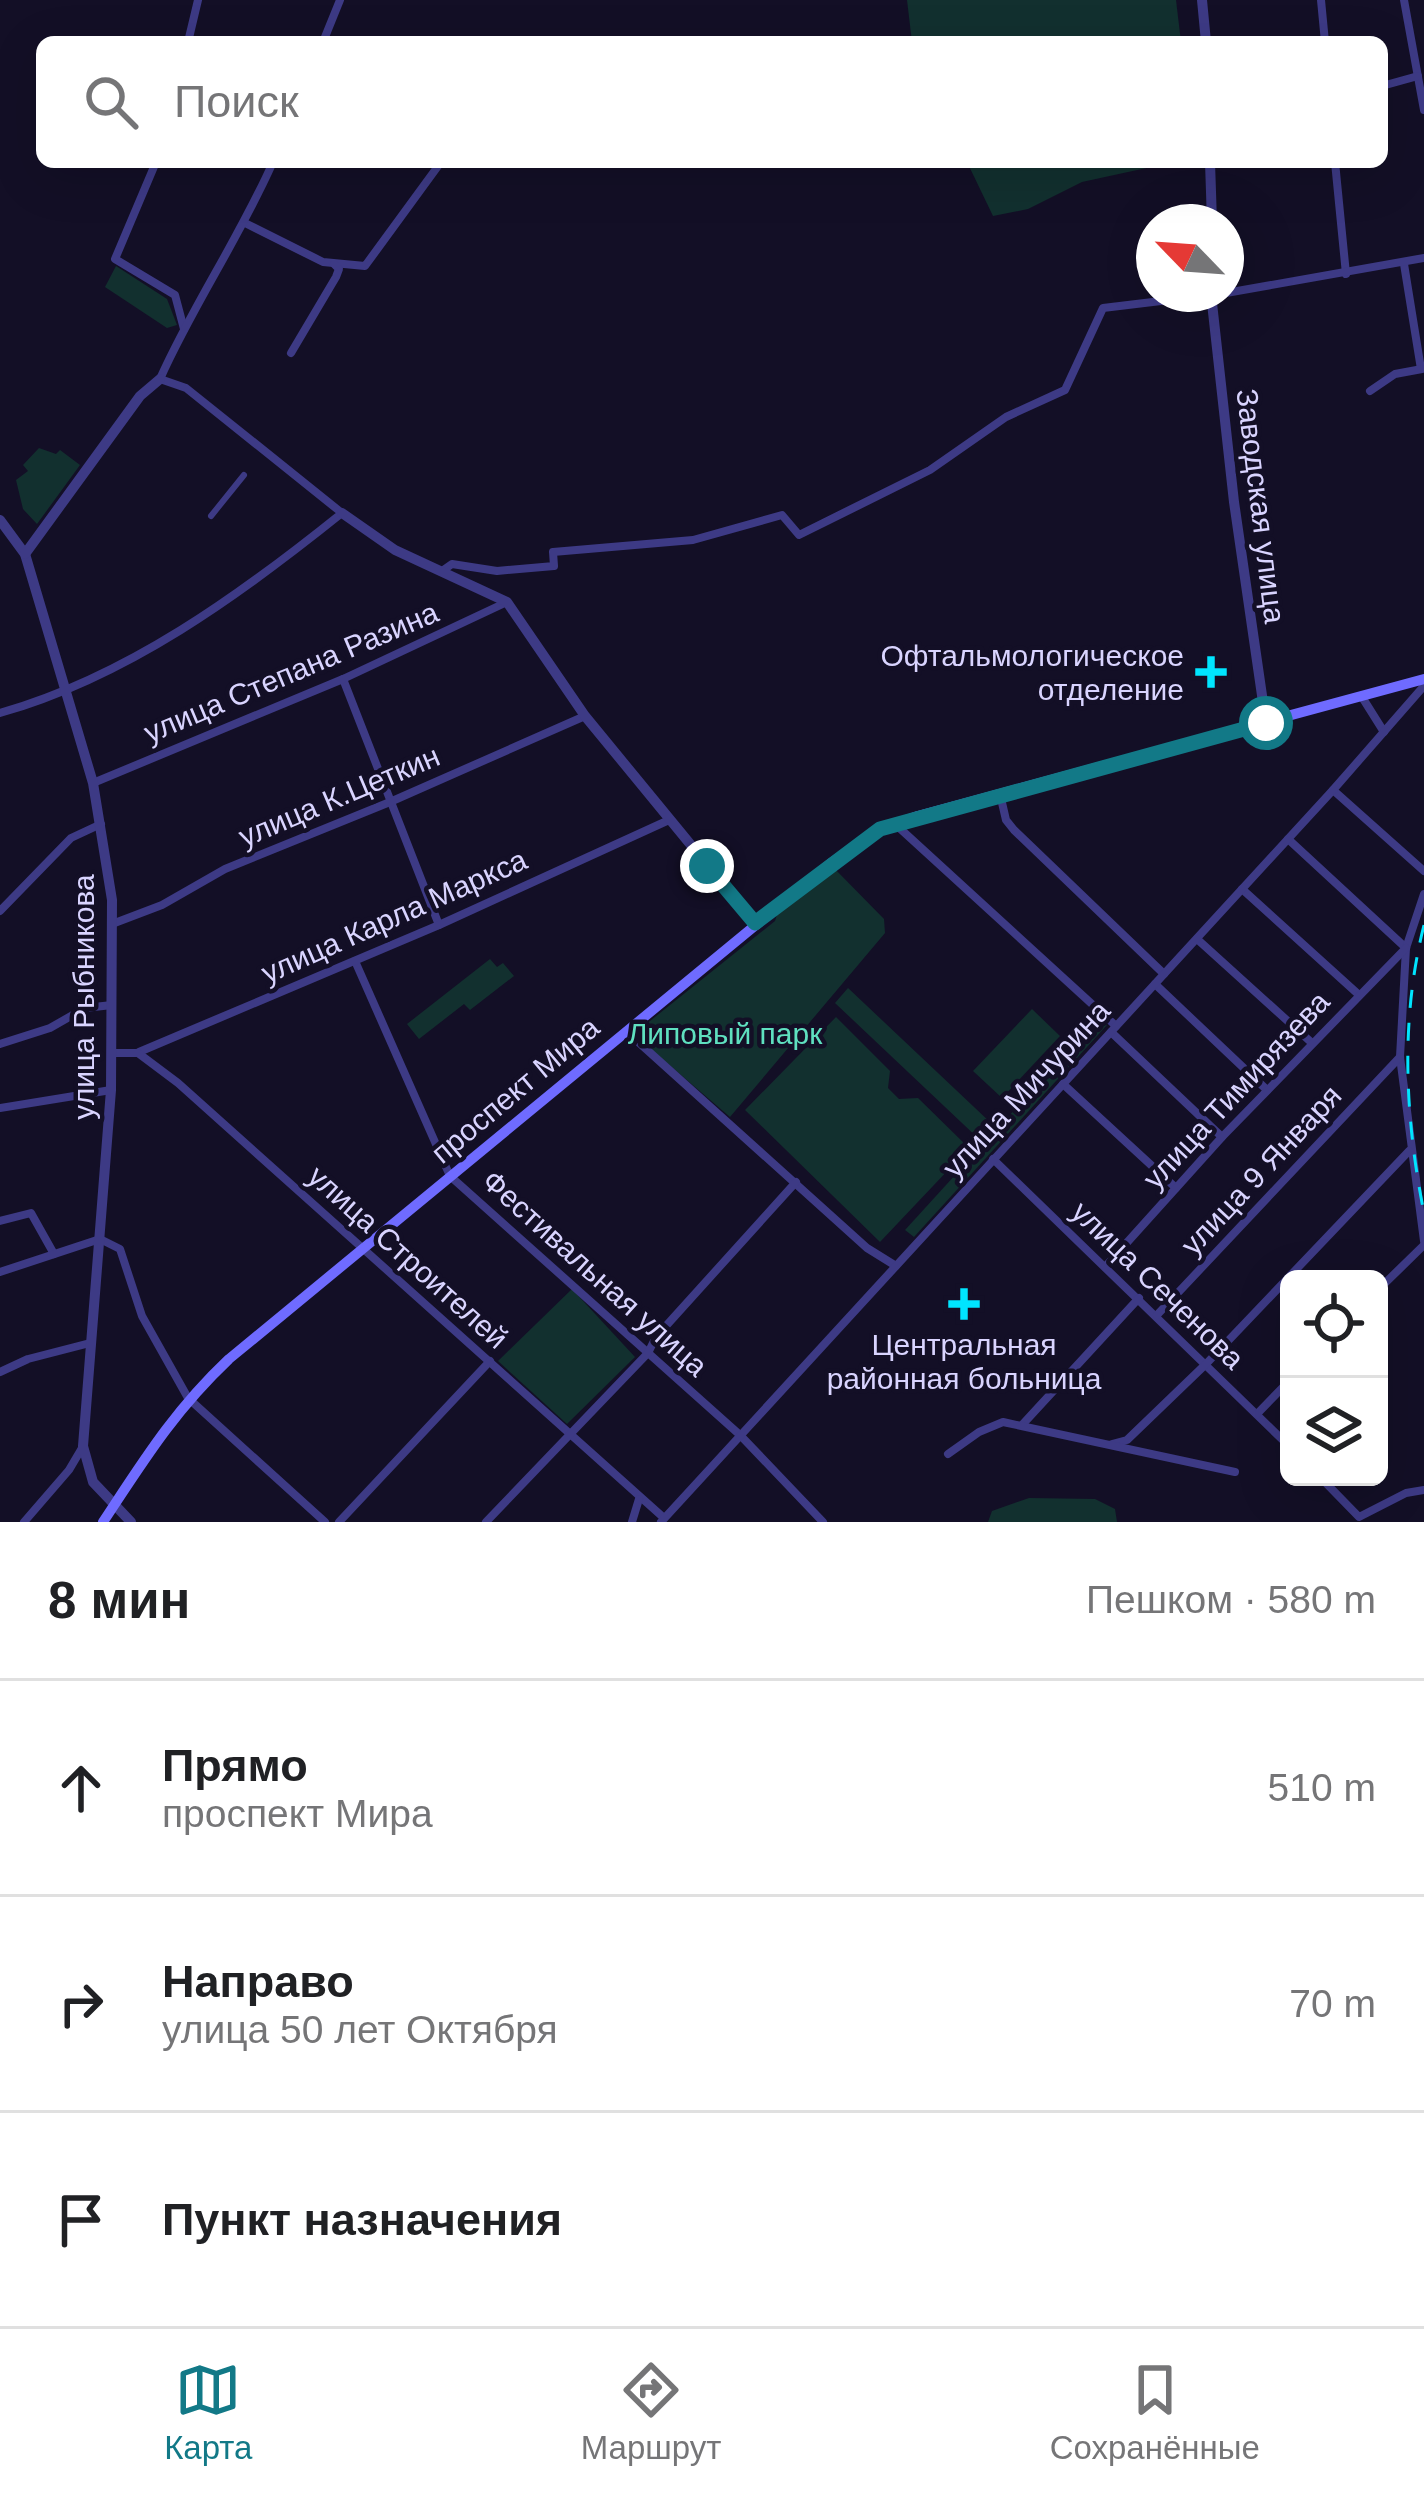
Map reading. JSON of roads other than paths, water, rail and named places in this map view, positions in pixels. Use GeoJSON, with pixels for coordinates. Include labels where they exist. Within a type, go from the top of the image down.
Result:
{"type":"FeatureCollection","features":[{"type":"Feature","properties":{"kind":"main road","name":"проспект Мира"},"geometry":{"type":"LineString","coordinates":[[103,1522],[188,1398],[361,1249],[862,840],[895,824],[1000,794],[1424,682]]}},
{"type":"Feature","properties":{"kind":"street"},"geometry":{"type":"LineString","coordinates":[[189,36],[198,0]]}},
{"type":"Feature","properties":{"kind":"street"},"geometry":{"type":"LineString","coordinates":[[325,36],[340,0]]}},
{"type":"Feature","properties":{"kind":"street"},"geometry":{"type":"LineString","coordinates":[[1202,0],[1205,36]]}},
{"type":"Feature","properties":{"kind":"street"},"geometry":{"type":"LineString","coordinates":[[1322,0],[1325,36]]}},
{"type":"Feature","properties":{"kind":"street"},"geometry":{"type":"LineString","coordinates":[[1404,0],[1420,57],[1424,110]]}},
{"type":"Feature","properties":{"kind":"street"},"geometry":{"type":"LineString","coordinates":[[1388,84],[1418,76]]}},
{"type":"Feature","properties":{"kind":"street"},"geometry":{"type":"LineString","coordinates":[[153,168],[115,259],[175,295],[185,330]]}},
{"type":"Feature","properties":{"kind":"street"},"geometry":{"type":"LineString","coordinates":[[0,520],[25,554],[130,409],[160,379],[247,224],[271,168]]}},
{"type":"Feature","properties":{"kind":"street"},"geometry":{"type":"LineString","coordinates":[[247,224],[323,262],[365,266],[437,168]]}},
{"type":"Feature","properties":{"kind":"street"},"geometry":{"type":"LineString","coordinates":[[1210,168],[1211,204]]}},
{"type":"Feature","properties":{"kind":"street"},"geometry":{"type":"LineString","coordinates":[[1336,168],[1346,274]]}},
{"type":"Feature","properties":{"kind":"street"},"geometry":{"type":"LineString","coordinates":[[1244,290],[1424,258]]}},
{"type":"Feature","properties":{"kind":"street"},"geometry":{"type":"LineString","coordinates":[[291,353],[337,277],[339,269],[333,263]]}},
{"type":"Feature","properties":{"kind":"street"},"geometry":{"type":"LineString","coordinates":[[1370,391],[1395,374],[1422,368],[1404,263]]}},
{"type":"Feature","properties":{"kind":"street","name":"улица Степана Разина"},"geometry":{"type":"LineString","coordinates":[[442,571],[452,564],[497,572],[554,566],[554,552],[693,540],[782,515],[799,535],[930,470],[1006,417],[1065,390],[1103,308],[1136,304]]}},
{"type":"Feature","properties":{"kind":"street","name":"Заводская улица"},"geometry":{"type":"LineString","coordinates":[[1218,312],[1234,502],[1266,723]]}},
{"type":"Feature","properties":{"kind":"street"},"geometry":{"type":"LineString","coordinates":[[160,379],[186,388],[395,550],[507,602],[585,716],[755,923]]}},
{"type":"Feature","properties":{"kind":"street"},"geometry":{"type":"LineString","coordinates":[[211,516],[244,475]]}},
{"type":"Feature","properties":{"kind":"street"},"geometry":{"type":"LineString","coordinates":[[0,713],[35,704],[124,663],[209,611],[342,513]]}},
{"type":"Feature","properties":{"kind":"street","name":"улица Рыбникова"},"geometry":{"type":"LineString","coordinates":[[25,554],[93,783],[112,924],[111,1090],[83,1446],[93,1482],[113,1506]]}},
{"type":"Feature","properties":{"kind":"street","name":"улица Степана Разина"},"geometry":{"type":"LineString","coordinates":[[93,783],[343,679],[507,602]]}},
{"type":"Feature","properties":{"kind":"street"},"geometry":{"type":"LineString","coordinates":[[343,679],[439,925]]}},
{"type":"Feature","properties":{"kind":"street","name":"улица Мичурина"},"geometry":{"type":"LineString","coordinates":[[663,1520],[1333,790],[1424,682]]}},
{"type":"Feature","properties":{"kind":"street"},"geometry":{"type":"LineString","coordinates":[[1362,697],[1384,732]]}},
{"type":"Feature","properties":{"kind":"street","name":"улица К.Цеткин"},"geometry":{"type":"LineString","coordinates":[[112,924],[162,905],[225,869],[585,716]]}},
{"type":"Feature","properties":{"kind":"street"},"geometry":{"type":"LineString","coordinates":[[1333,790],[1424,872]]}},
{"type":"Feature","properties":{"kind":"street"},"geometry":{"type":"LineString","coordinates":[[1000,794],[1013,830],[1164,974]]}},
{"type":"Feature","properties":{"kind":"street","name":"улица Карла Маркса"},"geometry":{"type":"LineString","coordinates":[[138,1053],[439,925],[669,820]]}},
{"type":"Feature","properties":{"kind":"street"},"geometry":{"type":"LineString","coordinates":[[0,911],[71,838],[101,824]]}},
{"type":"Feature","properties":{"kind":"street"},"geometry":{"type":"LineString","coordinates":[[895,824],[1222,1137]]}},
{"type":"Feature","properties":{"kind":"street"},"geometry":{"type":"LineString","coordinates":[[1288,838],[1406,948]]}},
{"type":"Feature","properties":{"kind":"street"},"geometry":{"type":"LineString","coordinates":[[1242,889],[1358,994]]}},
{"type":"Feature","properties":{"kind":"street"},"geometry":{"type":"LineString","coordinates":[[1388,1279],[1424,1243],[1400,1058],[1406,948],[1424,894]]}},
{"type":"Feature","properties":{"kind":"street"},"geometry":{"type":"LineString","coordinates":[[1197,939],[1312,1043]]}},
{"type":"Feature","properties":{"kind":"street","name":"улица Тимирязева"},"geometry":{"type":"LineString","coordinates":[[1105,1267],[1222,1137],[1406,948]]}},
{"type":"Feature","properties":{"kind":"street","name":"Фестивальная улица"},"geometry":{"type":"LineString","coordinates":[[355,961],[450,1176],[740,1435],[823,1522]]}},
{"type":"Feature","properties":{"kind":"street"},"geometry":{"type":"LineString","coordinates":[[1155,985],[1267,1090]]}},
{"type":"Feature","properties":{"kind":"street"},"geometry":{"type":"LineString","coordinates":[[0,1044],[50,1028],[85,1008],[112,1005]]}},
{"type":"Feature","properties":{"kind":"street"},"geometry":{"type":"LineString","coordinates":[[625,1031],[867,1248],[896,1266]]}},
{"type":"Feature","properties":{"kind":"street"},"geometry":{"type":"LineString","coordinates":[[112,1053],[138,1053]]}},
{"type":"Feature","properties":{"kind":"street","name":"улица Строителей"},"geometry":{"type":"LineString","coordinates":[[138,1053],[178,1083],[663,1520]]}},
{"type":"Feature","properties":{"kind":"street","name":"улица 9 Января"},"geometry":{"type":"LineString","coordinates":[[1156,1316],[1400,1058]]}},
{"type":"Feature","properties":{"kind":"street"},"geometry":{"type":"LineString","coordinates":[[1063,1084],[1176,1188]]}},
{"type":"Feature","properties":{"kind":"street"},"geometry":{"type":"LineString","coordinates":[[0,1108],[111,1090]]}},
{"type":"Feature","properties":{"kind":"street"},"geometry":{"type":"LineString","coordinates":[[1112,1444],[1127,1440],[1207,1364],[1409,1151]]}},
{"type":"Feature","properties":{"kind":"street","name":"улица Сеченова"},"geometry":{"type":"LineString","coordinates":[[993,1159],[1280,1437]]}},
{"type":"Feature","properties":{"kind":"street"},"geometry":{"type":"LineString","coordinates":[[486,1522],[648,1353],[656,1337],[796,1182]]}},
{"type":"Feature","properties":{"kind":"street"},"geometry":{"type":"LineString","coordinates":[[0,1221],[31,1213],[54,1254]]}},
{"type":"Feature","properties":{"kind":"street"},"geometry":{"type":"LineString","coordinates":[[0,1272],[100,1239],[120,1249],[142,1316],[188,1398],[325,1522]]}},
{"type":"Feature","properties":{"kind":"street"},"geometry":{"type":"LineString","coordinates":[[1022,1425],[1138,1298]]}},
{"type":"Feature","properties":{"kind":"street"},"geometry":{"type":"LineString","coordinates":[[0,1372],[28,1359],[90,1343]]}},
{"type":"Feature","properties":{"kind":"street"},"geometry":{"type":"LineString","coordinates":[[339,1522],[490,1361]]}},
{"type":"Feature","properties":{"kind":"street"},"geometry":{"type":"LineString","coordinates":[[1257,1414],[1280,1390]]}},
{"type":"Feature","properties":{"kind":"street"},"geometry":{"type":"LineString","coordinates":[[949,1454],[979,1432],[1003,1422],[1235,1472]]}},
{"type":"Feature","properties":{"kind":"street"},"geometry":{"type":"LineString","coordinates":[[25,1522],[83,1446]]}},
{"type":"Feature","properties":{"kind":"street"},"geometry":{"type":"LineString","coordinates":[[1329,1486],[1359,1517],[1406,1493],[1424,1490]]}},
{"type":"Feature","properties":{"kind":"street"},"geometry":{"type":"LineString","coordinates":[[632,1522],[639,1499]]}},
{"type":"Feature","properties":{"kind":"street"},"geometry":{"type":"LineString","coordinates":[[113,1506],[131,1522]]}},
{"type":"Feature","properties":{"kind":"railway"},"geometry":{"type":"LineString","coordinates":[[1424,925],[1408,1033],[1409,1105],[1424,1213]]}},
{"type":"Feature","properties":{"kind":"place","name":"Офтальмологическое отделение"},"geometry":{"type":"Point","coordinates":[1211,672]}},
{"type":"Feature","properties":{"kind":"place","name":"Центральная районная больница"},"geometry":{"type":"Point","coordinates":[964,1304]}},
{"type":"Feature","properties":{"kind":"park label","name":"Липовый парк"},"geometry":{"type":"Point","coordinates":[725,1033]}}]}
